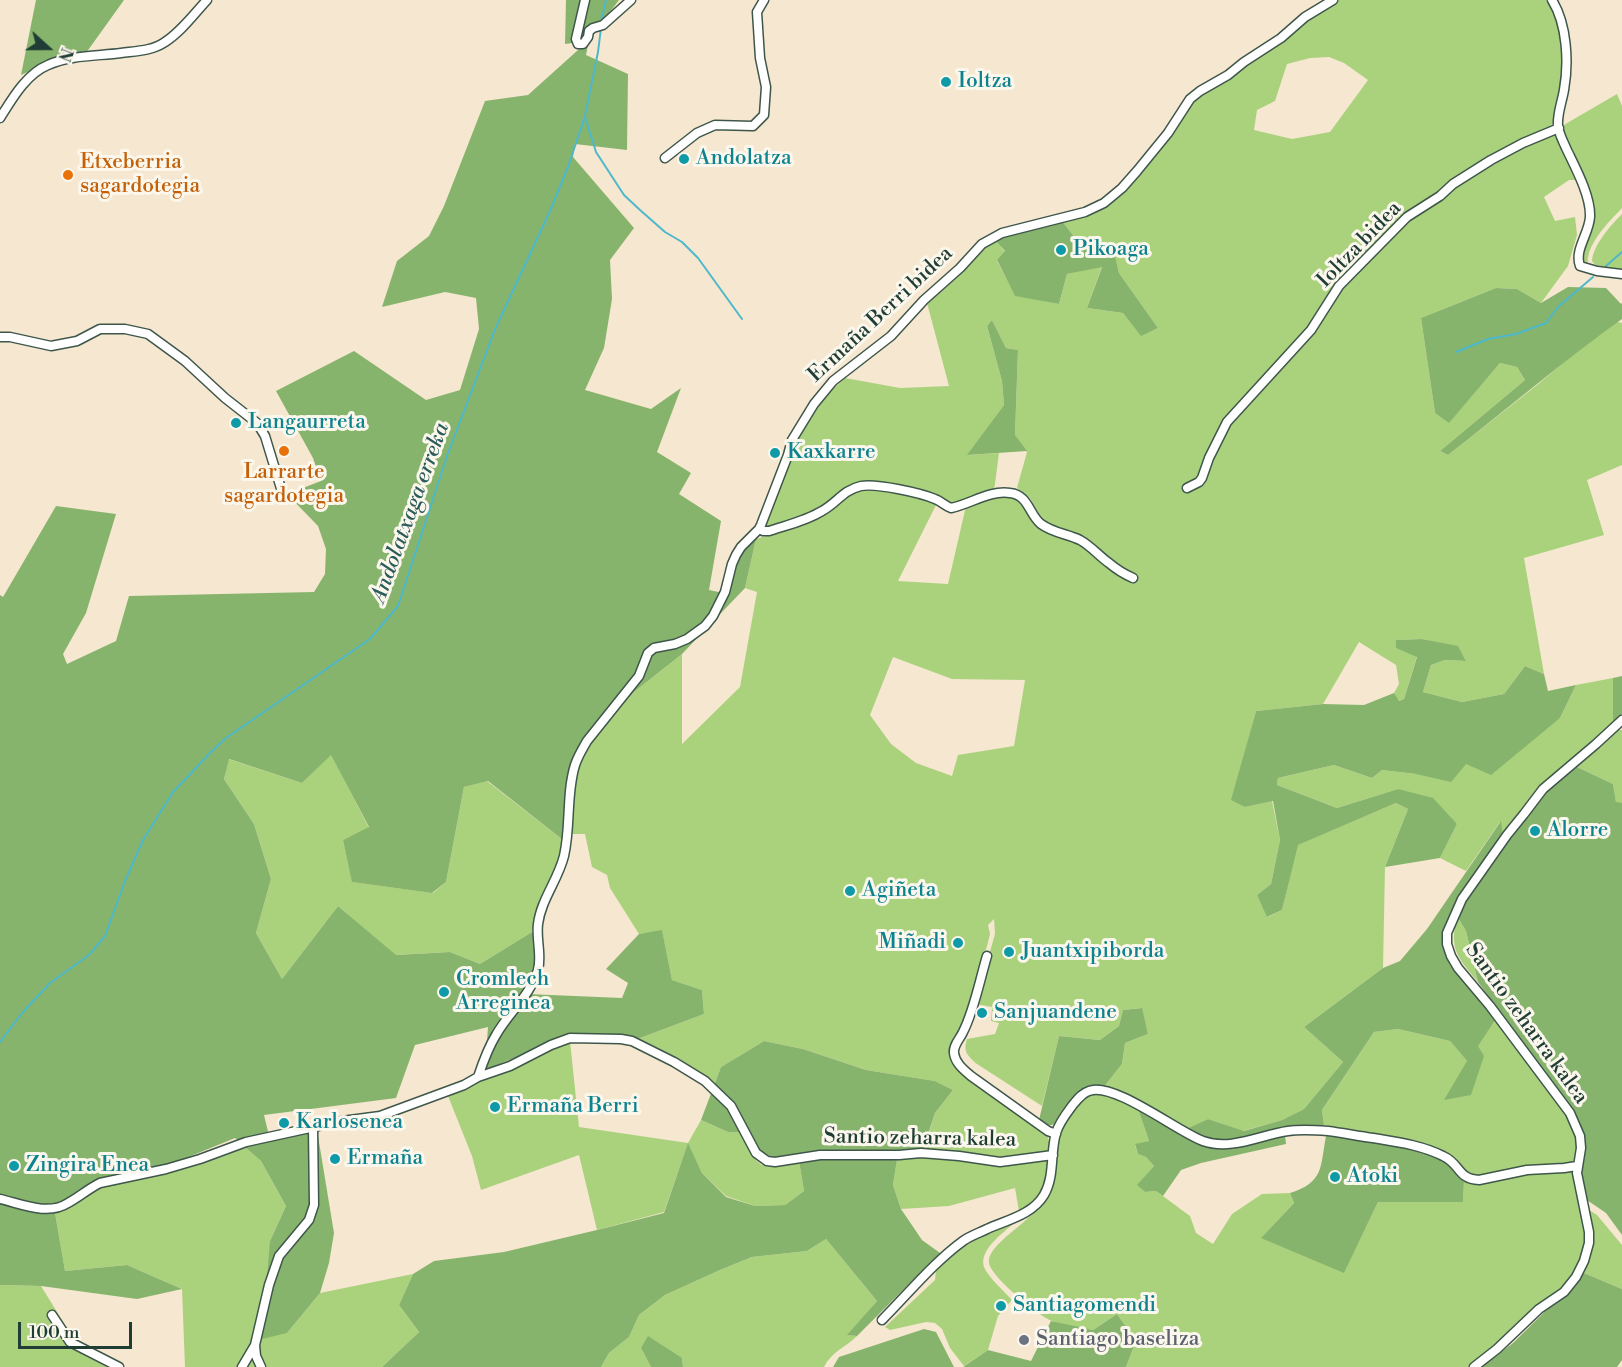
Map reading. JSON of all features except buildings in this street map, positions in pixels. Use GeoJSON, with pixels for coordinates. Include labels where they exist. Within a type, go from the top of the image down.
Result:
{"type":"FeatureCollection","features":[{"type":"Feature","properties":{"kind":"street"},"geometry":{"type":"LineString","coordinates":[[0,118],[21,87],[39,70],[48,65],[77,58],[149,50],[165,43],[207,0]]}},
{"type":"Feature","properties":{"kind":"street"},"geometry":{"type":"LineString","coordinates":[[585,0],[576,39],[578,44],[583,44],[589,31],[600,26],[631,0]]}},
{"type":"Feature","properties":{"kind":"street"},"geometry":{"type":"LineString","coordinates":[[665,158],[697,134],[715,125],[753,126],[764,115],[766,87],[760,58],[757,12],[764,0]]}},
{"type":"Feature","properties":{"kind":"street","name":"Ermaña Berri bidea"},"geometry":{"type":"LineString","coordinates":[[759,529],[792,440],[821,394],[849,368],[891,336],[924,300],[960,268],[982,244],[1002,232],[1085,212],[1104,203],[1137,171],[1175,124],[1190,99],[1281,38],[1305,17],[1333,0]]}},
{"type":"Feature","properties":{"kind":"street"},"geometry":{"type":"LineString","coordinates":[[1552,0],[1560,18],[1565,48],[1566,77],[1559,128],[1581,181],[1590,218],[1577,259],[1580,266],[1622,274]]}},
{"type":"Feature","properties":{"kind":"street","name":"Ioltza bidea"},"geometry":{"type":"LineString","coordinates":[[1187,488],[1199,482],[1227,422],[1311,330],[1339,286],[1407,217],[1491,160],[1559,128]]}},
{"type":"Feature","properties":{"kind":"street"},"geometry":{"type":"LineString","coordinates":[[0,337],[51,346],[77,341],[100,329],[125,329],[148,334],[185,361],[225,398],[257,423],[265,436],[283,495]]}},
{"type":"Feature","properties":{"kind":"street"},"geometry":{"type":"LineString","coordinates":[[482,1075],[486,1055],[496,1035],[522,1001],[539,966],[538,924],[564,856],[572,778],[581,752],[587,741],[639,676],[648,653],[654,648],[687,639],[705,626],[713,616],[725,592],[736,555],[759,529],[770,531],[807,519],[830,507],[844,493],[862,486],[885,486],[926,496],[951,508],[988,495],[1009,492],[1027,502],[1040,524],[1077,539],[1119,571],[1133,578]]}},
{"type":"Feature","properties":{"kind":"street","name":"Santio zeharra kalea"},"geometry":{"type":"LineString","coordinates":[[1474,1367],[1497,1349],[1539,1309],[1564,1292],[1576,1277],[1584,1261],[1589,1243],[1589,1232],[1577,1166],[1581,1148],[1580,1136],[1570,1113],[1490,1006],[1458,968],[1447,944],[1447,933],[1462,899],[1543,789],[1622,720]]}},
{"type":"Feature","properties":{"kind":"street","name":"Santio zeharra kalea"},"geometry":{"type":"LineString","coordinates":[[987,956],[968,1019],[954,1047],[954,1055],[970,1076],[1048,1131],[1056,1134]]}},
{"type":"Feature","properties":{"kind":"street","name":"Santio zeharra kalea"},"geometry":{"type":"LineString","coordinates":[[0,1199],[51,1210],[68,1204],[100,1183],[200,1160],[246,1142],[342,1121],[380,1116],[464,1085],[482,1075],[510,1066],[570,1038],[632,1041],[705,1081],[731,1106],[756,1153],[767,1161],[775,1162],[820,1155],[930,1153],[1000,1162],[1053,1155]]}},
{"type":"Feature","properties":{"kind":"street"},"geometry":{"type":"LineString","coordinates":[[882,1320],[964,1240],[1036,1206],[1049,1184],[1056,1134],[1066,1113],[1075,1102],[1091,1090],[1107,1091],[1138,1105],[1204,1142],[1235,1144],[1287,1131],[1329,1131],[1419,1147],[1443,1156],[1467,1178],[1479,1180],[1534,1169],[1577,1166]]}},
{"type":"Feature","properties":{"kind":"street"},"geometry":{"type":"LineString","coordinates":[[242,1367],[255,1345],[269,1285],[279,1256],[309,1220],[314,1188],[313,1128]]}},
{"type":"Feature","properties":{"kind":"street"},"geometry":{"type":"LineString","coordinates":[[52,1315],[70,1342],[119,1367]]}},
{"type":"Feature","properties":{"kind":"street"},"geometry":{"type":"LineString","coordinates":[[255,1345],[256,1356],[261,1367]]}},
{"type":"Feature","properties":{"kind":"green space"},"geometry":{"type":"Polygon","coordinates":[[[36,0],[124,0],[86,53],[63,56],[21,75],[36,0]]]}},
{"type":"Feature","properties":{"kind":"green space"},"geometry":{"type":"Polygon","coordinates":[[[566,0],[619,0],[589,40],[586,55],[628,74],[627,150],[575,144],[573,157],[634,228],[610,260],[612,299],[604,348],[585,390],[651,409],[681,388],[657,452],[691,473],[679,494],[721,521],[709,590],[728,594],[739,557],[756,539],[745,588],[682,654],[634,692],[589,743],[575,774],[563,840],[488,781],[464,787],[446,882],[432,893],[352,882],[343,840],[369,827],[331,755],[302,783],[229,759],[224,779],[254,824],[271,879],[256,933],[282,979],[338,906],[396,955],[450,952],[480,964],[532,932],[542,956],[527,994],[622,998],[628,983],[606,969],[639,934],[662,930],[672,980],[702,990],[704,1014],[635,1040],[570,1035],[485,1070],[488,1027],[415,1045],[396,1098],[264,1115],[270,1140],[317,1130],[334,1233],[329,1263],[320,1293],[287,1333],[262,1339],[270,1241],[286,1206],[261,1161],[235,1138],[169,1165],[91,1182],[54,1207],[65,1271],[127,1265],[182,1289],[137,1299],[41,1286],[0,1285],[0,595],[3,597],[56,506],[116,514],[86,613],[63,654],[67,664],[116,641],[129,596],[314,592],[325,574],[326,549],[318,526],[287,494],[321,481],[313,458],[276,391],[354,351],[426,400],[460,390],[479,329],[476,298],[445,292],[382,307],[397,261],[429,236],[444,206],[485,101],[528,95],[588,41],[565,44],[566,0]]]}},
{"type":"Feature","properties":{"kind":"green space"},"geometry":{"type":"Polygon","coordinates":[[[1336,0],[1546,0],[1557,15],[1563,54],[1563,84],[1555,120],[1550,127],[1484,160],[1405,216],[1335,287],[1309,329],[1230,416],[1219,430],[1199,477],[1185,487],[1187,491],[1193,490],[1201,483],[1222,437],[1233,421],[1314,330],[1341,288],[1409,218],[1493,160],[1549,133],[1557,134],[1577,180],[1569,180],[1544,197],[1555,221],[1575,217],[1577,235],[1568,266],[1541,303],[1517,289],[1496,288],[1421,318],[1435,413],[1449,422],[1500,363],[1517,367],[1525,380],[1440,451],[1448,455],[1581,348],[1617,322],[1622,323],[1622,465],[1587,480],[1604,535],[1524,558],[1544,674],[1525,666],[1504,694],[1462,702],[1423,692],[1431,665],[1445,660],[1466,661],[1458,647],[1422,639],[1396,640],[1397,648],[1417,656],[1404,699],[1398,701],[1394,693],[1399,684],[1396,665],[1359,642],[1323,704],[1256,711],[1232,799],[1245,807],[1272,801],[1280,840],[1271,884],[1257,895],[1268,917],[1282,910],[1297,845],[1396,803],[1408,809],[1385,867],[1383,968],[1304,1027],[1343,1062],[1304,1109],[1282,1120],[1243,1131],[1208,1119],[1186,1130],[1141,1104],[1103,1088],[1122,1064],[1125,1043],[1148,1034],[1141,1008],[1123,1010],[1119,1026],[1100,1040],[1059,1036],[1042,1106],[977,1064],[968,1056],[966,1050],[967,1039],[995,1034],[999,1023],[991,1021],[992,1007],[975,1004],[995,934],[994,919],[988,925],[990,934],[987,946],[965,1020],[952,1046],[951,1054],[955,1064],[965,1076],[1047,1135],[1050,1155],[1044,1188],[1032,1204],[1019,1211],[1015,1188],[949,1206],[901,1209],[893,1185],[897,1159],[922,1156],[935,1113],[953,1090],[935,1081],[866,1070],[803,1049],[764,1041],[721,1067],[715,1083],[677,1060],[635,1040],[704,1014],[702,990],[672,980],[662,931],[639,934],[610,888],[607,875],[592,867],[585,834],[569,834],[575,774],[589,743],[634,692],[682,654],[682,744],[740,687],[757,592],[745,588],[756,539],[814,519],[856,491],[892,490],[937,503],[898,581],[948,584],[966,506],[991,497],[1012,496],[1023,501],[1032,518],[1050,533],[1078,542],[1127,579],[1133,575],[1116,564],[1090,541],[1045,521],[1030,498],[1017,488],[1027,452],[1015,436],[1018,350],[1006,348],[992,320],[987,326],[1002,381],[1004,405],[968,455],[999,453],[994,491],[955,504],[904,488],[877,483],[861,484],[805,517],[766,528],[764,525],[791,459],[795,440],[820,401],[845,378],[900,388],[949,386],[927,303],[983,247],[995,239],[1005,252],[997,261],[1015,295],[1059,304],[1067,274],[1102,266],[1087,308],[1123,313],[1141,335],[1158,328],[1119,273],[1113,248],[1083,248],[1062,221],[1085,215],[1104,206],[1129,186],[1169,137],[1190,104],[1281,40],[1299,23],[1336,0]],[[1329,57],[1310,58],[1287,64],[1275,101],[1257,110],[1254,130],[1292,139],[1330,132],[1368,80],[1344,63],[1329,57]],[[893,657],[870,715],[891,744],[916,763],[952,776],[958,755],[1014,746],[1025,680],[952,679],[893,657]]]}},
{"type":"Feature","properties":{"kind":"green space"},"geometry":{"type":"Polygon","coordinates":[[[1617,94],[1622,106],[1622,208],[1604,227],[1594,242],[1588,258],[1588,266],[1581,260],[1592,219],[1562,126],[1617,94]]]}},
{"type":"Feature","properties":{"kind":"green space"},"geometry":{"type":"Polygon","coordinates":[[[1622,214],[1622,271],[1606,269],[1592,261],[1593,255],[1608,229],[1622,214]]]}},
{"type":"Feature","properties":{"kind":"green space"},"geometry":{"type":"Polygon","coordinates":[[[1062,221],[1083,248],[1113,247],[1119,273],[1158,328],[1141,336],[1123,313],[1087,308],[1102,267],[1067,274],[1059,304],[1015,296],[997,260],[1005,251],[995,240],[1018,230],[1062,221]]]}},
{"type":"Feature","properties":{"kind":"green space"},"geometry":{"type":"Polygon","coordinates":[[[1568,287],[1606,288],[1622,303],[1622,319],[1448,455],[1440,451],[1525,380],[1517,367],[1500,363],[1449,423],[1435,413],[1421,318],[1496,288],[1517,289],[1541,303],[1568,287]]]}},
{"type":"Feature","properties":{"kind":"green space"},"geometry":{"type":"Polygon","coordinates":[[[992,320],[1006,348],[1018,350],[1015,435],[1027,451],[967,455],[1004,405],[1002,381],[987,326],[992,320]]]}},
{"type":"Feature","properties":{"kind":"green space"},"geometry":{"type":"Polygon","coordinates":[[[1422,639],[1458,646],[1466,661],[1445,660],[1431,665],[1423,692],[1462,702],[1504,694],[1525,666],[1544,674],[1548,691],[1576,685],[1560,718],[1491,775],[1466,764],[1451,782],[1416,774],[1382,770],[1372,778],[1334,765],[1278,778],[1277,785],[1337,808],[1398,789],[1433,798],[1457,824],[1440,858],[1385,867],[1408,809],[1396,803],[1298,845],[1282,910],[1267,917],[1257,895],[1271,884],[1280,840],[1273,801],[1245,807],[1231,800],[1256,711],[1323,704],[1364,705],[1394,693],[1399,701],[1404,699],[1417,657],[1396,648],[1396,640],[1422,639]]]}},
{"type":"Feature","properties":{"kind":"green space"},"geometry":{"type":"Polygon","coordinates":[[[1622,676],[1622,714],[1613,722],[1613,678],[1622,676]]]}},
{"type":"Feature","properties":{"kind":"green space"},"geometry":{"type":"Polygon","coordinates":[[[1613,678],[1613,722],[1503,836],[1500,822],[1466,871],[1440,858],[1457,824],[1398,789],[1337,808],[1277,785],[1278,778],[1334,765],[1372,778],[1382,770],[1416,774],[1465,763],[1560,718],[1576,685],[1613,678]]]}},
{"type":"Feature","properties":{"kind":"green space"},"geometry":{"type":"Polygon","coordinates":[[[1619,730],[1622,730],[1622,803],[1616,803],[1613,784],[1577,767],[1619,730]]]}},
{"type":"Feature","properties":{"kind":"green space"},"geometry":{"type":"Polygon","coordinates":[[[331,754],[369,828],[343,840],[353,882],[433,893],[446,882],[464,787],[487,781],[563,840],[554,873],[541,900],[532,932],[480,964],[450,952],[395,955],[338,906],[282,979],[256,933],[271,879],[254,824],[224,779],[228,759],[302,783],[331,754]]]}},
{"type":"Feature","properties":{"kind":"green space"},"geometry":{"type":"Polygon","coordinates":[[[1577,767],[1613,784],[1616,802],[1622,803],[1622,1235],[1606,1213],[1584,1198],[1581,1169],[1585,1145],[1583,1131],[1576,1116],[1478,982],[1466,931],[1457,916],[1532,806],[1577,767]]]}},
{"type":"Feature","properties":{"kind":"green space"},"geometry":{"type":"Polygon","coordinates":[[[1501,821],[1503,836],[1450,915],[1444,930],[1443,946],[1450,965],[1496,1019],[1478,1046],[1484,1056],[1471,1095],[1444,1100],[1467,1061],[1450,1041],[1398,1029],[1374,1032],[1322,1110],[1324,1125],[1292,1126],[1285,1134],[1286,1144],[1201,1163],[1181,1170],[1163,1196],[1156,1191],[1145,1192],[1137,1185],[1154,1166],[1146,1157],[1138,1154],[1135,1144],[1149,1141],[1138,1109],[1178,1133],[1208,1119],[1244,1131],[1282,1120],[1304,1109],[1343,1062],[1304,1027],[1383,968],[1400,961],[1427,929],[1501,821]]]}},
{"type":"Feature","properties":{"kind":"green space"},"geometry":{"type":"Polygon","coordinates":[[[1457,916],[1466,931],[1478,982],[1457,952],[1454,937],[1457,916]]]}},
{"type":"Feature","properties":{"kind":"green space"},"geometry":{"type":"Polygon","coordinates":[[[1142,1008],[1148,1034],[1125,1043],[1122,1064],[1103,1088],[1092,1088],[1056,1124],[1047,1126],[1039,1120],[1059,1036],[1100,1040],[1119,1026],[1123,1010],[1142,1008]]]}},
{"type":"Feature","properties":{"kind":"green space"},"geometry":{"type":"Polygon","coordinates":[[[1496,1019],[1566,1110],[1577,1134],[1578,1148],[1570,1164],[1479,1177],[1470,1176],[1419,1143],[1324,1125],[1322,1110],[1374,1032],[1398,1029],[1450,1041],[1467,1061],[1496,1019]]]}},
{"type":"Feature","properties":{"kind":"green space"},"geometry":{"type":"Polygon","coordinates":[[[570,1041],[579,1127],[688,1143],[701,1120],[728,1132],[742,1132],[752,1154],[762,1165],[776,1167],[799,1161],[804,1191],[785,1205],[755,1206],[726,1196],[702,1173],[688,1144],[664,1212],[597,1230],[579,1155],[481,1190],[472,1156],[448,1096],[570,1041]]]}},
{"type":"Feature","properties":{"kind":"green space"},"geometry":{"type":"Polygon","coordinates":[[[764,1041],[803,1049],[866,1070],[935,1081],[953,1090],[935,1113],[923,1150],[898,1153],[893,1185],[901,1209],[922,1240],[940,1253],[857,1336],[847,1335],[877,1301],[826,1239],[807,1251],[752,1257],[665,1295],[639,1315],[629,1337],[609,1353],[601,1367],[382,1367],[419,1332],[399,1305],[413,1274],[434,1261],[504,1252],[664,1213],[688,1143],[702,1173],[726,1197],[755,1206],[785,1205],[804,1191],[799,1161],[770,1156],[756,1149],[748,1132],[728,1132],[701,1120],[721,1067],[764,1041]]]}},
{"type":"Feature","properties":{"kind":"green space"},"geometry":{"type":"Polygon","coordinates":[[[1093,1093],[1111,1096],[1138,1109],[1149,1141],[1135,1145],[1138,1154],[1146,1157],[1154,1166],[1138,1185],[1145,1192],[1156,1191],[1190,1216],[1196,1233],[1213,1244],[1232,1214],[1262,1194],[1290,1193],[1294,1203],[1262,1237],[1344,1272],[1378,1202],[1463,1202],[1464,1182],[1476,1183],[1538,1172],[1571,1172],[1575,1175],[1585,1227],[1586,1244],[1581,1261],[1567,1285],[1470,1367],[1126,1367],[1136,1341],[1117,1314],[1093,1330],[1052,1321],[1006,1286],[989,1263],[990,1256],[995,1249],[1039,1205],[1061,1127],[1079,1102],[1093,1093]]]}},
{"type":"Feature","properties":{"kind":"green space"},"geometry":{"type":"Polygon","coordinates":[[[1326,1136],[1403,1147],[1438,1158],[1449,1165],[1464,1182],[1463,1202],[1378,1202],[1344,1273],[1261,1238],[1294,1203],[1290,1193],[1301,1189],[1315,1179],[1321,1165],[1326,1136]]]}},
{"type":"Feature","properties":{"kind":"green space"},"geometry":{"type":"Polygon","coordinates":[[[245,1146],[261,1161],[286,1206],[270,1241],[287,1333],[320,1293],[413,1274],[399,1305],[419,1332],[382,1367],[185,1367],[182,1289],[127,1265],[65,1271],[55,1213],[72,1205],[90,1191],[107,1184],[209,1161],[245,1146]]]}},
{"type":"Feature","properties":{"kind":"green space"},"geometry":{"type":"Polygon","coordinates":[[[1586,1208],[1597,1215],[1622,1245],[1622,1289],[1584,1273],[1591,1248],[1586,1208]]]}},
{"type":"Feature","properties":{"kind":"green space"},"geometry":{"type":"Polygon","coordinates":[[[1019,1219],[995,1240],[985,1253],[983,1260],[989,1275],[1012,1300],[998,1316],[988,1350],[964,1366],[950,1348],[942,1329],[935,1323],[926,1322],[890,1330],[885,1327],[935,1280],[936,1270],[947,1258],[965,1244],[1019,1219]]]}},
{"type":"Feature","properties":{"kind":"green space"},"geometry":{"type":"Polygon","coordinates":[[[826,1239],[877,1301],[848,1335],[857,1336],[835,1354],[824,1367],[683,1367],[682,1358],[641,1348],[651,1367],[601,1367],[609,1353],[629,1337],[639,1315],[665,1295],[752,1257],[807,1251],[826,1239]]]}},
{"type":"Feature","properties":{"kind":"green space"},"geometry":{"type":"Polygon","coordinates":[[[1584,1273],[1622,1289],[1622,1360],[1617,1367],[1482,1367],[1513,1343],[1584,1273]]]}},
{"type":"Feature","properties":{"kind":"green space"},"geometry":{"type":"Polygon","coordinates":[[[0,1285],[41,1286],[67,1328],[56,1334],[70,1345],[115,1367],[0,1367],[0,1285]]]}},
{"type":"Feature","properties":{"kind":"green space"},"geometry":{"type":"Polygon","coordinates":[[[1117,1314],[1136,1341],[1126,1367],[963,1367],[988,1350],[1031,1361],[1051,1321],[1093,1330],[1117,1314]]]}},
{"type":"Feature","properties":{"kind":"green space"},"geometry":{"type":"Polygon","coordinates":[[[924,1329],[936,1332],[954,1367],[833,1367],[839,1357],[924,1329]]]}},
{"type":"Feature","properties":{"kind":"green space"},"geometry":{"type":"Polygon","coordinates":[[[648,1336],[682,1358],[683,1367],[651,1367],[641,1348],[648,1336]]]}},
{"type":"Feature","properties":{"kind":"waterway","name":"Andolatxaga erreka"},"geometry":{"type":"LineString","coordinates":[[601,22],[606,0]]}},
{"type":"Feature","properties":{"kind":"waterway","name":"Andolatxaga erreka"},"geometry":{"type":"LineString","coordinates":[[0,1042],[22,1013],[50,983],[89,955],[105,936],[143,840],[173,792],[226,738],[370,639],[398,606],[447,456],[496,327],[568,167],[585,116],[601,28]]}},
{"type":"Feature","properties":{"kind":"waterway"},"geometry":{"type":"LineString","coordinates":[[585,117],[596,152],[624,195],[665,232],[682,242],[698,258],[742,319]]}},
{"type":"Feature","properties":{"kind":"waterway"},"geometry":{"type":"LineString","coordinates":[[1606,266],[1622,252]]}},
{"type":"Feature","properties":{"kind":"waterway"},"geometry":{"type":"LineString","coordinates":[[1456,352],[1488,339],[1516,334],[1546,323],[1558,307],[1593,277]]}},
{"type":"Feature","properties":{"kind":"place","name":"Ioltza"},"geometry":{"type":"Point","coordinates":[946,82]}},
{"type":"Feature","properties":{"kind":"place","name":"Andolatza"},"geometry":{"type":"Point","coordinates":[684,159]}},
{"type":"Feature","properties":{"kind":"place","name":"Etxeberria sagardotegia"},"geometry":{"type":"Point","coordinates":[68,175]}},
{"type":"Feature","properties":{"kind":"place","name":"Pikoaga"},"geometry":{"type":"Point","coordinates":[1061,250]}},
{"type":"Feature","properties":{"kind":"place","name":"Langaurreta"},"geometry":{"type":"Point","coordinates":[236,423]}},
{"type":"Feature","properties":{"kind":"place","name":"Larrarte sagardotegia"},"geometry":{"type":"Point","coordinates":[284,451]}},
{"type":"Feature","properties":{"kind":"place","name":"Kaxkarre"},"geometry":{"type":"Point","coordinates":[775,453]}},
{"type":"Feature","properties":{"kind":"place","name":"Alorre"},"geometry":{"type":"Point","coordinates":[1535,831]}},
{"type":"Feature","properties":{"kind":"place","name":"Agiñeta"},"geometry":{"type":"Point","coordinates":[850,891]}},
{"type":"Feature","properties":{"kind":"place","name":"Miñadi"},"geometry":{"type":"Point","coordinates":[958,943]}},
{"type":"Feature","properties":{"kind":"place","name":"Juantxipiborda"},"geometry":{"type":"Point","coordinates":[1009,952]}},
{"type":"Feature","properties":{"kind":"place","name":"Cromlech Arreginea"},"geometry":{"type":"Point","coordinates":[444,992]}},
{"type":"Feature","properties":{"kind":"place","name":"Sanjuandene"},"geometry":{"type":"Point","coordinates":[982,1013]}},
{"type":"Feature","properties":{"kind":"place","name":"Ermaña Berri"},"geometry":{"type":"Point","coordinates":[495,1107]}},
{"type":"Feature","properties":{"kind":"place","name":"Karlosenea"},"geometry":{"type":"Point","coordinates":[284,1123]}},
{"type":"Feature","properties":{"kind":"place","name":"Ermaña"},"geometry":{"type":"Point","coordinates":[335,1159]}},
{"type":"Feature","properties":{"kind":"place","name":"Zingira Enea"},"geometry":{"type":"Point","coordinates":[14,1166]}},
{"type":"Feature","properties":{"kind":"place","name":"Atoki"},"geometry":{"type":"Point","coordinates":[1335,1177]}},
{"type":"Feature","properties":{"kind":"place","name":"Santiagomendi"},"geometry":{"type":"Point","coordinates":[1001,1306]}},
{"type":"Feature","properties":{"kind":"place","name":"Santiago baseliza"},"geometry":{"type":"Point","coordinates":[1024,1340]}}]}
